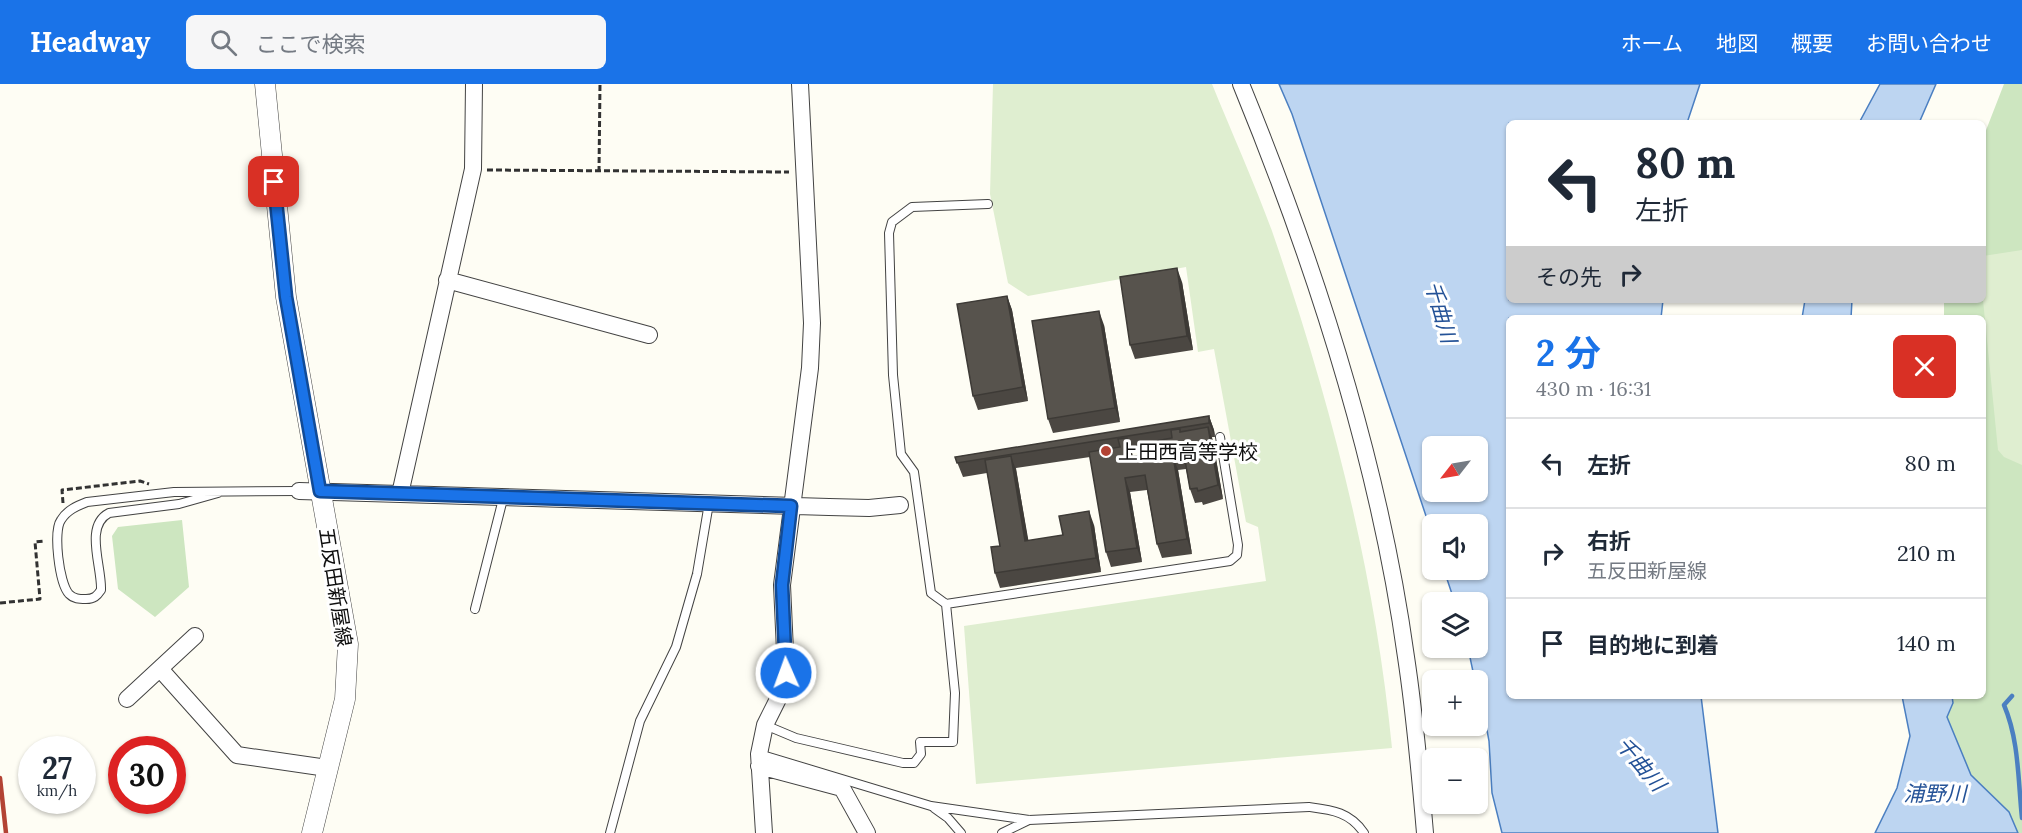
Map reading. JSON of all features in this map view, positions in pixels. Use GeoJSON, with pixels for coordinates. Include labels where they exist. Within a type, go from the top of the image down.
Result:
{"type":"FeatureCollection","features":[{"type":"Feature","properties":{"kind":"street","name":"五反田新屋線"},"geometry":{"type":"LineString","coordinates":[[265,84],[286,297],[348,644],[345,699],[312,833]]}},
{"type":"Feature","properties":{"kind":"street"},"geometry":{"type":"LineString","coordinates":[[400,494],[473,170],[474,84]]}},
{"type":"Feature","properties":{"kind":"street"},"geometry":{"type":"LineString","coordinates":[[764,833],[759,760],[765,725],[778,699],[786,673],[782,585],[806,409],[812,323],[800,84]]}},
{"type":"Feature","properties":{"kind":"street"},"geometry":{"type":"LineString","coordinates":[[1241,84],[1298,231],[1349,395],[1367,465],[1406,656],[1425,833]]}},
{"type":"Feature","properties":{"kind":"street"},"geometry":{"type":"LineString","coordinates":[[447,280],[649,335]]}},
{"type":"Feature","properties":{"kind":"street"},"geometry":{"type":"LineString","coordinates":[[299,491],[502,499],[869,508],[900,505]]}},
{"type":"Feature","properties":{"kind":"street"},"geometry":{"type":"LineString","coordinates":[[127,699],[161,670],[195,636]]}},
{"type":"Feature","properties":{"kind":"street"},"geometry":{"type":"LineString","coordinates":[[161,670],[237,755],[327,768]]}},
{"type":"Feature","properties":{"kind":"street"},"geometry":{"type":"LineString","coordinates":[[759,760],[842,788],[867,833]]}},
{"type":"Feature","properties":{"kind":"lane"},"geometry":{"type":"LineString","coordinates":[[988,204],[912,207],[892,222],[889,233],[893,375],[901,454],[914,472],[931,593],[946,604],[1230,561],[1237,555],[1238,545],[1220,437]]}},
{"type":"Feature","properties":{"kind":"lane"},"geometry":{"type":"LineString","coordinates":[[218,493],[179,504],[109,513],[101,517],[95,528],[101,590],[97,597],[90,599],[76,599],[68,593],[60,573],[57,526],[66,513],[76,506],[96,500],[174,492],[299,491]]}},
{"type":"Feature","properties":{"kind":"lane"},"geometry":{"type":"LineString","coordinates":[[475,609],[502,499]]}},
{"type":"Feature","properties":{"kind":"lane"},"geometry":{"type":"LineString","coordinates":[[610,833],[640,721],[676,647],[697,574],[709,503]]}},
{"type":"Feature","properties":{"kind":"lane"},"geometry":{"type":"LineString","coordinates":[[900,505],[919,503]]}},
{"type":"Feature","properties":{"kind":"lane"},"geometry":{"type":"LineString","coordinates":[[765,725],[796,738],[903,763],[914,763],[921,754],[920,742],[953,742],[955,693],[946,604]]}},
{"type":"Feature","properties":{"kind":"lane"},"geometry":{"type":"LineString","coordinates":[[759,760],[931,806],[1029,820],[1309,807],[1335,810],[1353,818],[1364,833]]}},
{"type":"Feature","properties":{"kind":"lane"},"geometry":{"type":"LineString","coordinates":[[931,806],[948,818],[961,833]]}},
{"type":"Feature","properties":{"kind":"lane"},"geometry":{"type":"LineString","coordinates":[[1002,833],[1029,820]]}},
{"type":"Feature","properties":{"kind":"path"},"geometry":{"type":"LineString","coordinates":[[599,172],[600,84]]}},
{"type":"Feature","properties":{"kind":"path"},"geometry":{"type":"LineString","coordinates":[[473,170],[803,172]]}},
{"type":"Feature","properties":{"kind":"path"},"geometry":{"type":"LineString","coordinates":[[0,603],[40,599],[35,542],[45,542]]}},
{"type":"Feature","properties":{"kind":"green space"},"geometry":{"type":"Polygon","coordinates":[[[993,84],[1212,84],[1272,231],[1331,422],[1362,551],[1384,682],[1392,748],[976,784],[964,626],[1266,581],[1258,527],[1246,522],[1214,349],[1198,352],[1186,267],[1028,296],[1008,283],[990,194],[993,84]]]}},
{"type":"Feature","properties":{"kind":"green space"},"geometry":{"type":"Polygon","coordinates":[[[2004,84],[2022,84],[2022,833],[2018,833],[2009,812],[1971,775],[1947,717],[1952,699],[1986,699],[1986,315],[1944,315],[1944,303],[1986,303],[1986,130],[2004,84]]]}},
{"type":"Feature","properties":{"kind":"green space"},"geometry":{"type":"Polygon","coordinates":[[[2022,250],[2022,465],[2004,457],[1998,450],[1983,303],[1986,303],[1986,256],[2022,250]]]}},
{"type":"Feature","properties":{"kind":"green space"},"geometry":{"type":"Polygon","coordinates":[[[182,520],[189,587],[155,617],[118,589],[112,536],[118,527],[182,520]]]}},
{"type":"Feature","properties":{"kind":"water","name":"千曲川"},"geometry":{"type":"Polygon","coordinates":[[[1279,84],[1700,84],[1688,120],[1506,120],[1506,303],[1663,303],[1661,315],[1506,315],[1506,699],[1701,699],[1718,833],[1502,833],[1492,793],[1488,736],[1488,670],[1473,670],[1470,658],[1488,658],[1488,592],[1451,592],[1447,580],[1488,580],[1488,514],[1425,514],[1292,114],[1279,84]]]}},
{"type":"Feature","properties":{"kind":"water"},"geometry":{"type":"Polygon","coordinates":[[[1880,84],[1936,84],[1920,120],[1861,120],[1880,84]]]}},
{"type":"Feature","properties":{"kind":"water"},"geometry":{"type":"Polygon","coordinates":[[[1804,303],[1852,303],[1851,315],[1802,315],[1804,303]]]}},
{"type":"Feature","properties":{"kind":"water","name":"浦野川"},"geometry":{"type":"Polygon","coordinates":[[[1903,699],[1952,699],[1947,717],[1971,775],[2009,812],[2018,833],[1875,833],[1897,788],[1910,736],[1903,699]]]}},
{"type":"Feature","properties":{"kind":"building"},"geometry":{"type":"Polygon","coordinates":[[[1177,268],[1187,336],[1130,345],[1120,277],[1177,268]]]}},
{"type":"Feature","properties":{"kind":"building"},"geometry":{"type":"Polygon","coordinates":[[[1007,296],[1023,387],[973,396],[957,304],[1007,296]]]}},
{"type":"Feature","properties":{"kind":"building"},"geometry":{"type":"Polygon","coordinates":[[[1099,311],[1115,408],[1048,419],[1032,321],[1099,311]]]}},
{"type":"Feature","properties":{"kind":"building"},"geometry":{"type":"Polygon","coordinates":[[[1209,416],[1209,423],[957,463],[955,457],[1209,416]]]}},
{"type":"Feature","properties":{"kind":"building"},"geometry":{"type":"Polygon","coordinates":[[[1208,427],[1218,485],[1198,491],[1197,488],[1190,489],[1184,454],[1173,456],[1187,539],[1157,544],[1145,475],[1125,478],[1137,548],[1106,552],[1089,452],[1120,447],[1118,439],[1127,438],[1130,457],[1141,455],[1139,444],[1172,438],[1171,430],[1180,429],[1180,432],[1208,427]]]}},
{"type":"Feature","properties":{"kind":"building"},"geometry":{"type":"Polygon","coordinates":[[[1011,456],[1025,541],[1063,535],[1059,516],[1089,511],[1096,558],[995,573],[991,547],[1000,546],[985,460],[1011,456]]]}},
{"type":"Feature","properties":{"kind":"waterway"},"geometry":{"type":"LineString","coordinates":[[2012,696],[2004,705],[2013,732],[2022,818]]}},
{"type":"Feature","properties":{"kind":"railway"},"geometry":{"type":"LineString","coordinates":[[0,778],[6,833]]}},
{"type":"Feature","properties":{"kind":"place","name":"上田西高等学校"},"geometry":{"type":"Point","coordinates":[1106,451]}},
{"type":"Feature","properties":{"kind":"route"},"geometry":{"type":"LineString","coordinates":[[274,182],[294,353],[320,491],[502,499],[791,506],[782,585],[786,673]]}}]}
